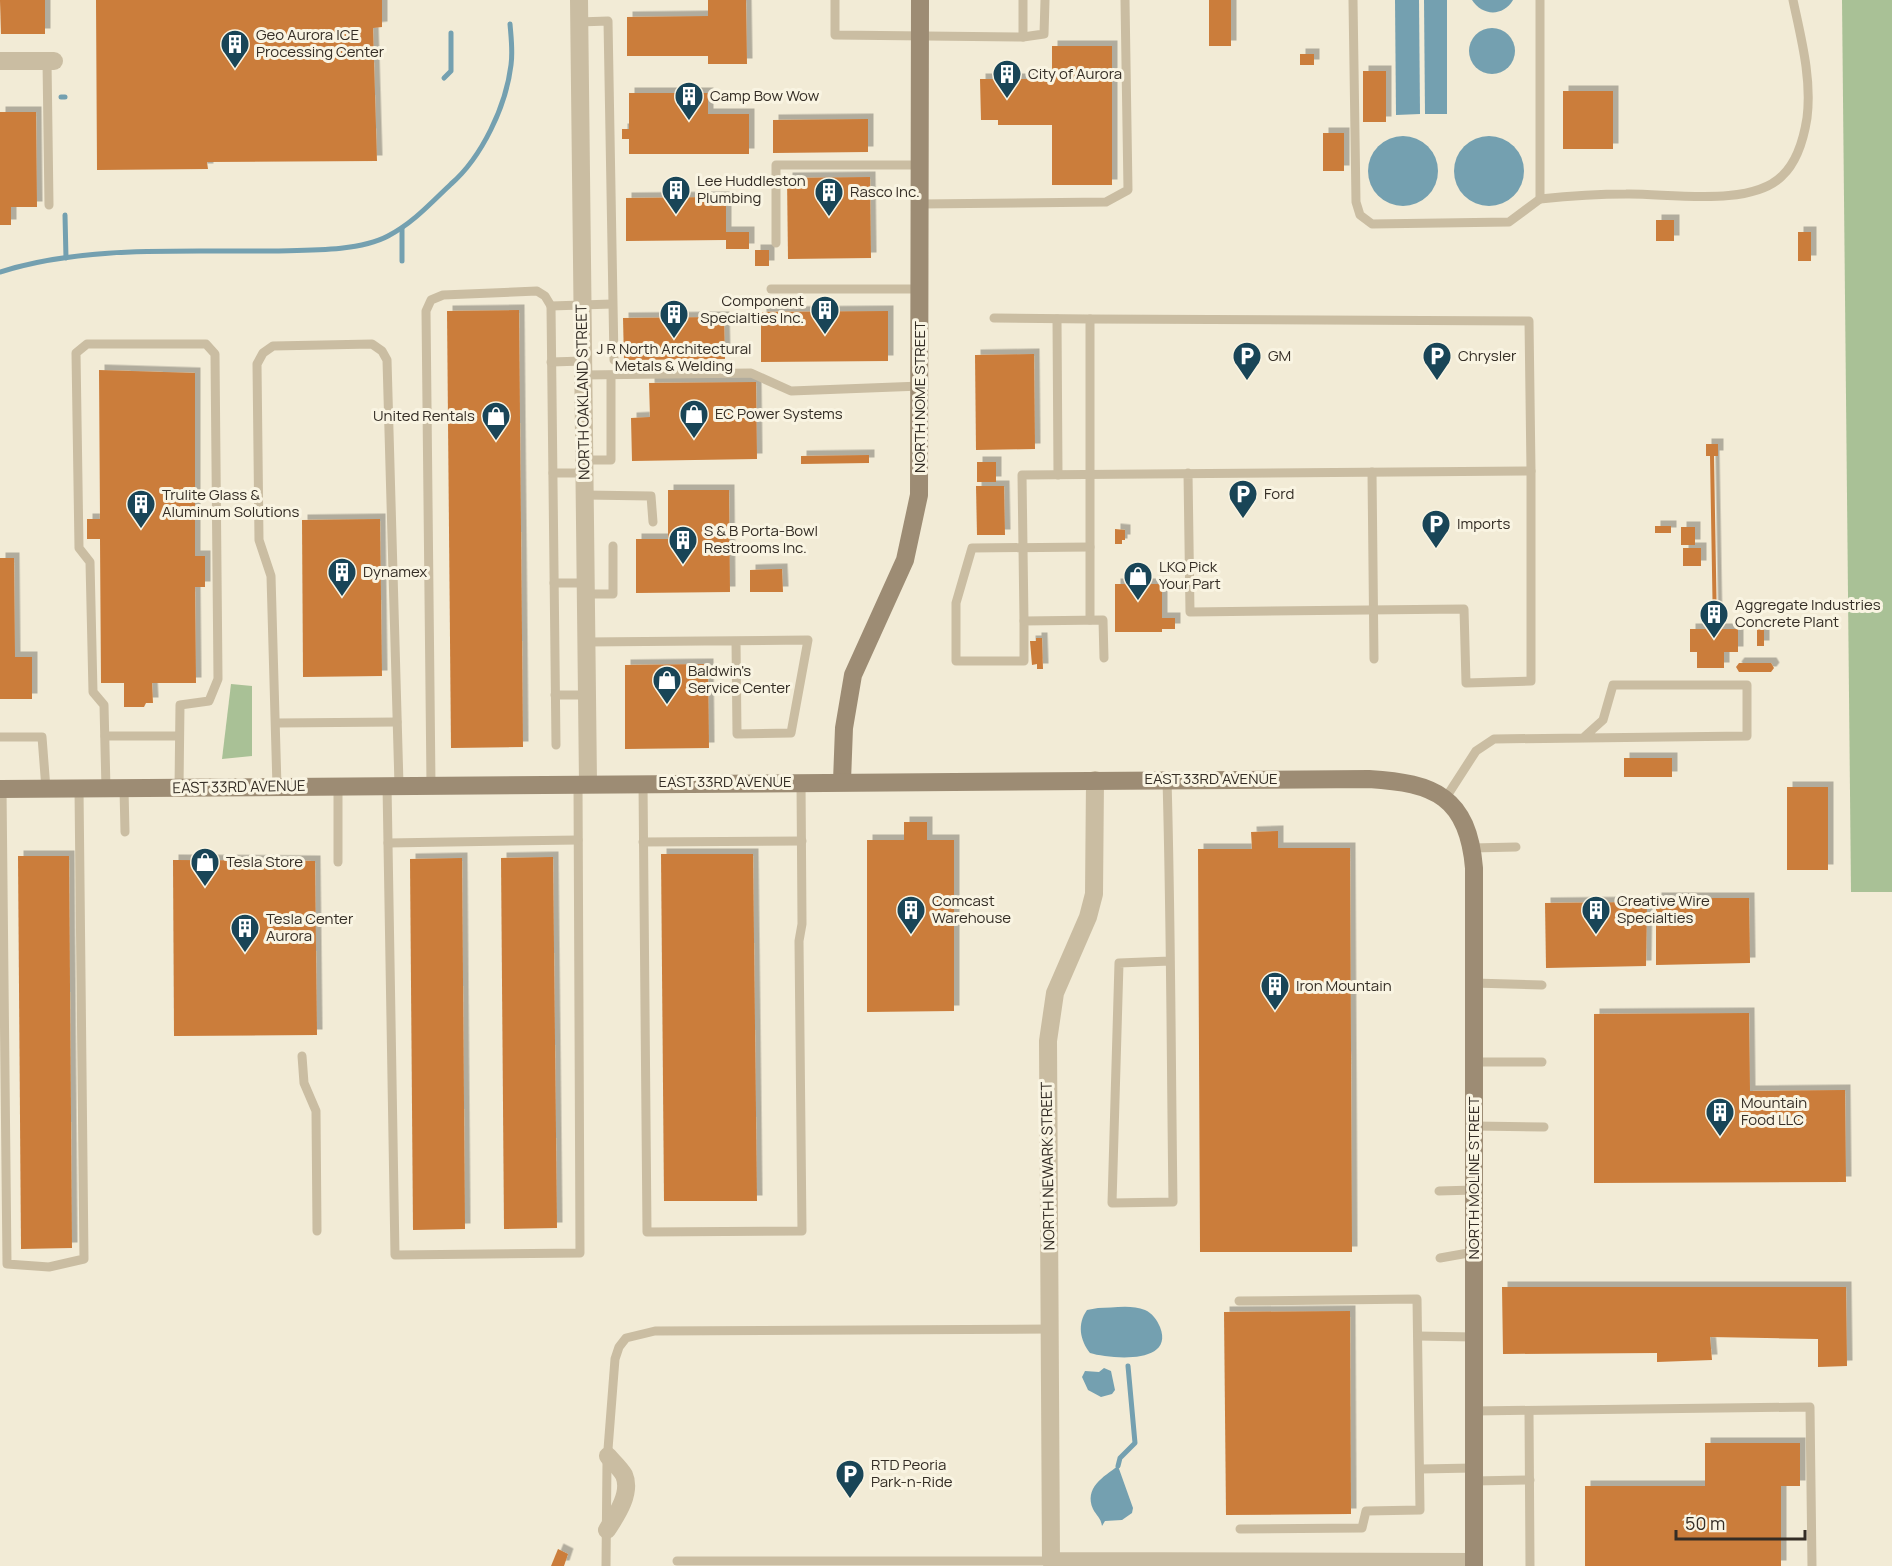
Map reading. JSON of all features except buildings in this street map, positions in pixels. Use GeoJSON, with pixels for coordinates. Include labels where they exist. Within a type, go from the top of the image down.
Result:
{"type":"FeatureCollection","features":[{"type":"Feature","properties":{"kind":"street","name":"NORTH OAKLAND STREET"},"geometry":{"type":"LineString","coordinates":[[579,0],[587,695],[583,783]]}},
{"type":"Feature","properties":{"kind":"street","name":"NORTH NOME STREET"},"geometry":{"type":"LineString","coordinates":[[842,781],[844,728],[853,675],[905,560],[916,518],[921,470],[920,0]]}},
{"type":"Feature","properties":{"kind":"street"},"geometry":{"type":"LineString","coordinates":[[0,61],[50,61]]}},
{"type":"Feature","properties":{"kind":"street","name":"NORTH NEWARK STREET"},"geometry":{"type":"LineString","coordinates":[[1051,1561],[1048,1041],[1055,993],[1088,917],[1094,894],[1095,780]]}},
{"type":"Feature","properties":{"kind":"street","name":"EAST 33RD AVENUE"},"geometry":{"type":"LineString","coordinates":[[1,789],[842,781],[1387,780],[1423,786],[1445,799]]}},
{"type":"Feature","properties":{"kind":"street","name":"NORTH MOLINE STREET"},"geometry":{"type":"LineString","coordinates":[[1445,799],[1462,817],[1472,848],[1474,1564]]}},
{"type":"Feature","properties":{"kind":"street"},"geometry":{"type":"LineString","coordinates":[[607,1530],[619,1512],[625,1487],[624,1476],[608,1456]]}},
{"type":"Feature","properties":{"kind":"street"},"geometry":{"type":"LineString","coordinates":[[1051,1561],[1474,1564]]}},
{"type":"Feature","properties":{"kind":"lane"},"geometry":{"type":"LineString","coordinates":[[835,0],[835,35],[1023,37],[1044,34],[1045,0]]}},
{"type":"Feature","properties":{"kind":"lane"},"geometry":{"type":"LineString","coordinates":[[1023,0],[1023,37]]}},
{"type":"Feature","properties":{"kind":"lane"},"geometry":{"type":"LineString","coordinates":[[920,204],[1106,202],[1128,190],[1125,0]]}},
{"type":"Feature","properties":{"kind":"lane"},"geometry":{"type":"LineString","coordinates":[[1353,0],[1356,202],[1360,216],[1372,224],[1509,222],[1540,200],[1629,194],[1716,198],[1756,189],[1782,177],[1801,143],[1807,117],[1807,80],[1793,0]]}},
{"type":"Feature","properties":{"kind":"lane"},"geometry":{"type":"LineString","coordinates":[[1540,0],[1540,200]]}},
{"type":"Feature","properties":{"kind":"lane"},"geometry":{"type":"LineString","coordinates":[[579,22],[608,21],[614,360]]}},
{"type":"Feature","properties":{"kind":"lane"},"geometry":{"type":"LineString","coordinates":[[49,205],[50,61]]}},
{"type":"Feature","properties":{"kind":"lane"},"geometry":{"type":"LineString","coordinates":[[776,243],[776,165],[920,165]]}},
{"type":"Feature","properties":{"kind":"lane"},"geometry":{"type":"LineString","coordinates":[[771,289],[921,289]]}},
{"type":"Feature","properties":{"kind":"lane"},"geometry":{"type":"LineString","coordinates":[[431,785],[426,311],[431,300],[455,295],[537,291],[545,296],[551,306],[556,745]]}},
{"type":"Feature","properties":{"kind":"lane"},"geometry":{"type":"LineString","coordinates":[[551,306],[612,304]]}},
{"type":"Feature","properties":{"kind":"lane"},"geometry":{"type":"LineString","coordinates":[[994,318],[1529,321],[1531,681],[1466,683],[1464,609],[1190,612],[1188,473]]}},
{"type":"Feature","properties":{"kind":"lane"},"geometry":{"type":"LineString","coordinates":[[1057,319],[1058,475]]}},
{"type":"Feature","properties":{"kind":"lane"},"geometry":{"type":"LineString","coordinates":[[1090,319],[1090,620]]}},
{"type":"Feature","properties":{"kind":"lane"},"geometry":{"type":"LineString","coordinates":[[106,789],[104,705],[93,692],[90,562],[79,548],[76,353],[87,344],[206,344],[215,354],[218,679],[209,701],[180,705],[179,788]]}},
{"type":"Feature","properties":{"kind":"lane"},"geometry":{"type":"LineString","coordinates":[[277,787],[277,723],[271,576],[259,540],[257,364],[263,353],[273,346],[372,344],[382,351],[387,360],[397,722],[388,843],[394,1255],[580,1253],[578,840],[583,783]]}},
{"type":"Feature","properties":{"kind":"lane"},"geometry":{"type":"LineString","coordinates":[[552,362],[611,376],[752,372],[788,390],[921,386]]}},
{"type":"Feature","properties":{"kind":"lane"},"geometry":{"type":"LineString","coordinates":[[553,473],[611,460],[611,376]]}},
{"type":"Feature","properties":{"kind":"lane"},"geometry":{"type":"LineString","coordinates":[[1090,547],[1022,548],[972,548],[956,603],[956,661],[1024,661],[1022,548],[1022,475],[1531,471]]}},
{"type":"Feature","properties":{"kind":"lane"},"geometry":{"type":"LineString","coordinates":[[1372,472],[1374,659]]}},
{"type":"Feature","properties":{"kind":"lane"},"geometry":{"type":"LineString","coordinates":[[585,495],[651,496],[653,522]]}},
{"type":"Feature","properties":{"kind":"lane"},"geometry":{"type":"LineString","coordinates":[[554,583],[613,594],[613,546]]}},
{"type":"Feature","properties":{"kind":"lane"},"geometry":{"type":"LineString","coordinates":[[1024,621],[1103,620],[1104,658]]}},
{"type":"Feature","properties":{"kind":"lane"},"geometry":{"type":"LineString","coordinates":[[586,642],[808,640],[791,733],[737,734],[736,641]]}},
{"type":"Feature","properties":{"kind":"lane"},"geometry":{"type":"LineString","coordinates":[[1445,799],[1476,751],[1494,739],[1583,738],[1747,736],[1747,685],[1613,685],[1603,720],[1583,738]]}},
{"type":"Feature","properties":{"kind":"lane"},"geometry":{"type":"LineString","coordinates":[[555,695],[587,695]]}},
{"type":"Feature","properties":{"kind":"lane"},"geometry":{"type":"LineString","coordinates":[[277,723],[397,722]]}},
{"type":"Feature","properties":{"kind":"lane"},"geometry":{"type":"LineString","coordinates":[[105,736],[178,736]]}},
{"type":"Feature","properties":{"kind":"lane"},"geometry":{"type":"LineString","coordinates":[[0,737],[42,737],[46,789]]}},
{"type":"Feature","properties":{"kind":"lane"},"geometry":{"type":"LineString","coordinates":[[1167,780],[1170,961],[1173,1202],[1112,1203],[1119,963],[1170,961]]}},
{"type":"Feature","properties":{"kind":"lane"},"geometry":{"type":"LineString","coordinates":[[643,783],[647,1232],[802,1231],[799,941],[802,924],[801,782]]}},
{"type":"Feature","properties":{"kind":"lane"},"geometry":{"type":"LineString","coordinates":[[338,786],[339,862]]}},
{"type":"Feature","properties":{"kind":"lane"},"geometry":{"type":"LineString","coordinates":[[1,789],[8,1264],[49,1267],[84,1259],[79,789]]}},
{"type":"Feature","properties":{"kind":"lane"},"geometry":{"type":"LineString","coordinates":[[124,789],[125,832]]}},
{"type":"Feature","properties":{"kind":"lane"},"geometry":{"type":"LineString","coordinates":[[388,843],[578,840]]}},
{"type":"Feature","properties":{"kind":"lane"},"geometry":{"type":"LineString","coordinates":[[643,842],[802,841]]}},
{"type":"Feature","properties":{"kind":"lane"},"geometry":{"type":"LineString","coordinates":[[1472,848],[1516,847]]}},
{"type":"Feature","properties":{"kind":"lane"},"geometry":{"type":"LineString","coordinates":[[1474,983],[1542,984]]}},
{"type":"Feature","properties":{"kind":"lane"},"geometry":{"type":"LineString","coordinates":[[302,1056],[304,1083],[316,1112],[317,1231]]}},
{"type":"Feature","properties":{"kind":"lane"},"geometry":{"type":"LineString","coordinates":[[1474,1062],[1542,1062]]}},
{"type":"Feature","properties":{"kind":"lane"},"geometry":{"type":"LineString","coordinates":[[1474,1126],[1544,1127]]}},
{"type":"Feature","properties":{"kind":"lane"},"geometry":{"type":"LineString","coordinates":[[1439,1191],[1474,1190]]}},
{"type":"Feature","properties":{"kind":"lane"},"geometry":{"type":"LineString","coordinates":[[1440,1258],[1474,1252]]}},
{"type":"Feature","properties":{"kind":"lane"},"geometry":{"type":"LineString","coordinates":[[1239,1301],[1417,1299],[1421,1469],[1420,1510],[1366,1511],[1362,1528],[1240,1529]]}},
{"type":"Feature","properties":{"kind":"lane"},"geometry":{"type":"LineString","coordinates":[[608,1456],[615,1359],[622,1343],[632,1335],[655,1330],[1050,1329]]}},
{"type":"Feature","properties":{"kind":"lane"},"geometry":{"type":"LineString","coordinates":[[1418,1336],[1474,1337]]}},
{"type":"Feature","properties":{"kind":"lane"},"geometry":{"type":"LineString","coordinates":[[1473,1411],[1810,1407],[1812,1566]]}},
{"type":"Feature","properties":{"kind":"lane"},"geometry":{"type":"LineString","coordinates":[[1529,1411],[1530,1566]]}},
{"type":"Feature","properties":{"kind":"lane"},"geometry":{"type":"LineString","coordinates":[[1421,1469],[1530,1480]]}},
{"type":"Feature","properties":{"kind":"lane"},"geometry":{"type":"LineString","coordinates":[[606,1566],[607,1530]]}},
{"type":"Feature","properties":{"kind":"lane"},"geometry":{"type":"LineString","coordinates":[[677,1561],[1051,1561]]}},
{"type":"Feature","properties":{"kind":"green space"},"geometry":{"type":"Polygon","coordinates":[[[1842,0],[1892,0],[1892,892],[1851,892],[1842,0]]]}},
{"type":"Feature","properties":{"kind":"green space"},"geometry":{"type":"Polygon","coordinates":[[[231,684],[252,686],[252,756],[222,759],[231,684]]]}},
{"type":"Feature","properties":{"kind":"water"},"geometry":{"type":"Polygon","coordinates":[[[1395,0],[1419,0],[1420,114],[1396,115],[1395,0]]]}},
{"type":"Feature","properties":{"kind":"water"},"geometry":{"type":"Polygon","coordinates":[[[1424,0],[1447,0],[1447,114],[1425,114],[1424,0]]]}},
{"type":"Feature","properties":{"kind":"water"},"geometry":{"type":"Polygon","coordinates":[[[1472,0],[1513,0],[1509,6],[1498,12],[1487,12],[1472,0]]]}},
{"type":"Feature","properties":{"kind":"water"},"geometry":{"type":"Polygon","coordinates":[[[1492,28],[1508,35],[1515,51],[1508,67],[1492,74],[1476,67],[1469,51],[1476,35],[1492,28]]]}},
{"type":"Feature","properties":{"kind":"water"},"geometry":{"type":"Polygon","coordinates":[[[1403,136],[1416,139],[1428,146],[1435,158],[1438,171],[1435,184],[1428,196],[1416,203],[1403,206],[1390,203],[1378,196],[1371,184],[1368,171],[1371,158],[1378,146],[1390,139],[1403,136]]]}},
{"type":"Feature","properties":{"kind":"water"},"geometry":{"type":"Polygon","coordinates":[[[1489,136],[1502,139],[1514,146],[1521,158],[1524,171],[1521,184],[1514,196],[1502,203],[1489,206],[1476,203],[1464,196],[1457,184],[1454,171],[1457,158],[1464,146],[1476,139],[1489,136]]]}},
{"type":"Feature","properties":{"kind":"water"},"geometry":{"type":"Polygon","coordinates":[[[1128,1307],[1148,1311],[1160,1327],[1162,1339],[1158,1348],[1150,1354],[1125,1357],[1090,1353],[1082,1337],[1081,1326],[1087,1310],[1128,1307]]]}},
{"type":"Feature","properties":{"kind":"water"},"geometry":{"type":"Polygon","coordinates":[[[1104,1368],[1111,1371],[1115,1390],[1112,1394],[1101,1397],[1088,1390],[1082,1377],[1085,1371],[1099,1372],[1104,1368]]]}},
{"type":"Feature","properties":{"kind":"water"},"geometry":{"type":"Polygon","coordinates":[[[1118,1466],[1133,1508],[1132,1513],[1122,1520],[1105,1521],[1102,1526],[1093,1509],[1091,1495],[1096,1484],[1118,1466]]]}},
{"type":"Feature","properties":{"kind":"waterway"},"geometry":{"type":"LineString","coordinates":[[0,272],[66,257],[134,252],[332,249],[362,245],[388,236],[414,219],[462,173],[473,160],[491,130],[504,97],[511,65],[510,24]]}},
{"type":"Feature","properties":{"kind":"waterway"},"geometry":{"type":"LineString","coordinates":[[444,78],[451,71],[451,33]]}},
{"type":"Feature","properties":{"kind":"waterway"},"geometry":{"type":"LineString","coordinates":[[65,215],[66,258]]}},
{"type":"Feature","properties":{"kind":"waterway"},"geometry":{"type":"LineString","coordinates":[[402,228],[402,261]]}},
{"type":"Feature","properties":{"kind":"waterway"},"geometry":{"type":"LineString","coordinates":[[1118,1466],[1120,1458],[1135,1443],[1128,1366]]}},
{"type":"Feature","properties":{"kind":"place","name":"Geo Aurora ICE Processing Center"},"geometry":{"type":"Point","coordinates":[235,70]}},
{"type":"Feature","properties":{"kind":"place","name":"City of Aurora"},"geometry":{"type":"Point","coordinates":[1007,100]}},
{"type":"Feature","properties":{"kind":"place","name":"Camp Bow Wow"},"geometry":{"type":"Point","coordinates":[689,122]}},
{"type":"Feature","properties":{"kind":"place","name":"Lee Huddleston Plumbing"},"geometry":{"type":"Point","coordinates":[676,216]}},
{"type":"Feature","properties":{"kind":"place","name":"Rasco Inc."},"geometry":{"type":"Point","coordinates":[829,218]}},
{"type":"Feature","properties":{"kind":"place","name":"Component Specialties Inc."},"geometry":{"type":"Point","coordinates":[825,336]}},
{"type":"Feature","properties":{"kind":"place","name":"J R North Architectural Metals & Welding"},"geometry":{"type":"Point","coordinates":[674,340]}},
{"type":"Feature","properties":{"kind":"place","name":"GM"},"geometry":{"type":"Point","coordinates":[1247,382]}},
{"type":"Feature","properties":{"kind":"place","name":"Chrysler"},"geometry":{"type":"Point","coordinates":[1437,382]}},
{"type":"Feature","properties":{"kind":"place","name":"EC Power Systems"},"geometry":{"type":"Point","coordinates":[694,440]}},
{"type":"Feature","properties":{"kind":"place","name":"United Rentals"},"geometry":{"type":"Point","coordinates":[496,442]}},
{"type":"Feature","properties":{"kind":"place","name":"Ford"},"geometry":{"type":"Point","coordinates":[1243,520]}},
{"type":"Feature","properties":{"kind":"place","name":"Trulite Glass & Aluminum Solutions"},"geometry":{"type":"Point","coordinates":[141,530]}},
{"type":"Feature","properties":{"kind":"place","name":"Imports"},"geometry":{"type":"Point","coordinates":[1436,550]}},
{"type":"Feature","properties":{"kind":"place","name":"S & B Porta-Bowl Restrooms Inc."},"geometry":{"type":"Point","coordinates":[683,566]}},
{"type":"Feature","properties":{"kind":"place","name":"Dynamex"},"geometry":{"type":"Point","coordinates":[342,598]}},
{"type":"Feature","properties":{"kind":"place","name":"LKQ Pick Your Part"},"geometry":{"type":"Point","coordinates":[1138,602]}},
{"type":"Feature","properties":{"kind":"place","name":"Aggregate Industries Concrete Plant"},"geometry":{"type":"Point","coordinates":[1714,640]}},
{"type":"Feature","properties":{"kind":"place","name":"Baldwin's Service Center"},"geometry":{"type":"Point","coordinates":[667,706]}},
{"type":"Feature","properties":{"kind":"place","name":"Tesla Store"},"geometry":{"type":"Point","coordinates":[205,888]}},
{"type":"Feature","properties":{"kind":"place","name":"Comcast Warehouse"},"geometry":{"type":"Point","coordinates":[911,936]}},
{"type":"Feature","properties":{"kind":"place","name":"Creative Wire Specialties"},"geometry":{"type":"Point","coordinates":[1596,936]}},
{"type":"Feature","properties":{"kind":"place","name":"Tesla Center Aurora"},"geometry":{"type":"Point","coordinates":[245,954]}},
{"type":"Feature","properties":{"kind":"place","name":"Iron Mountain"},"geometry":{"type":"Point","coordinates":[1275,1012]}},
{"type":"Feature","properties":{"kind":"place","name":"Mountain Food LLC"},"geometry":{"type":"Point","coordinates":[1720,1138]}},
{"type":"Feature","properties":{"kind":"place","name":"RTD Peoria Park-n-Ride"},"geometry":{"type":"Point","coordinates":[850,1500]}}]}
